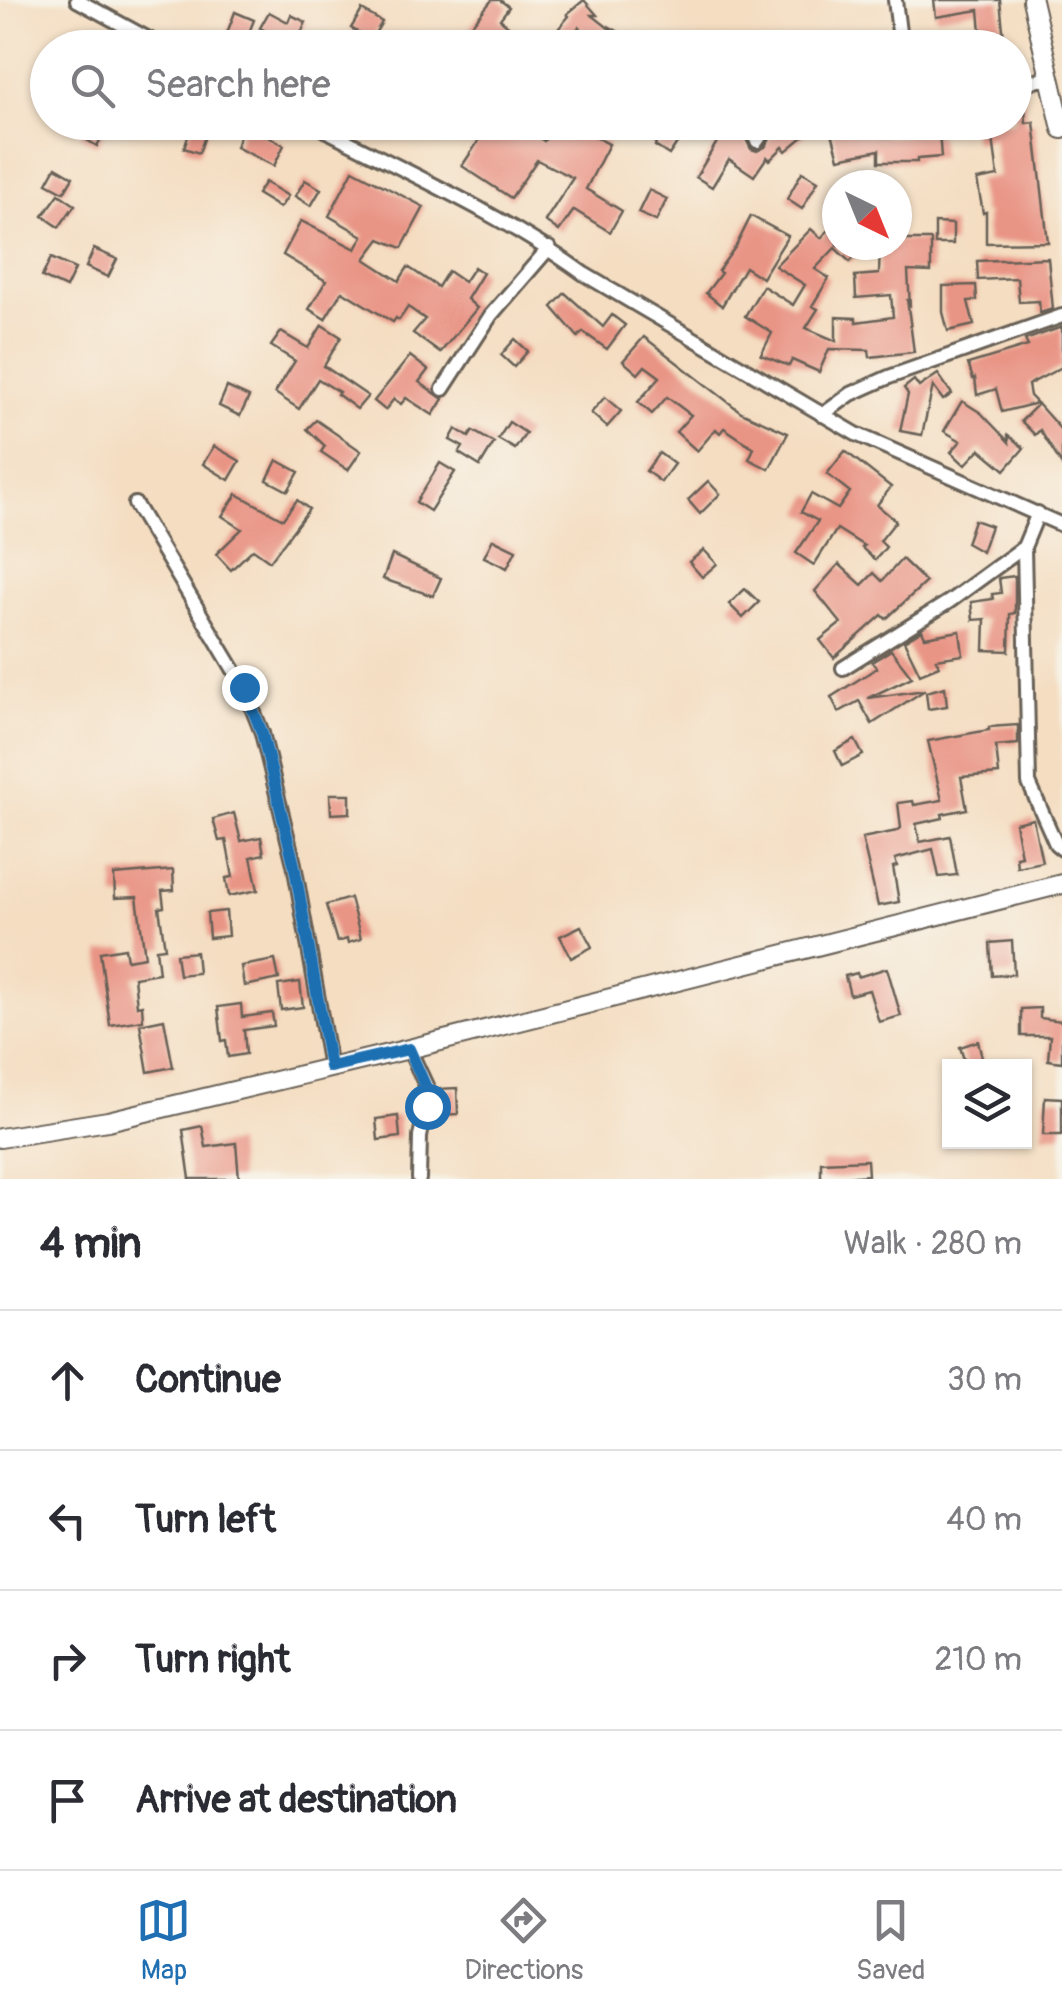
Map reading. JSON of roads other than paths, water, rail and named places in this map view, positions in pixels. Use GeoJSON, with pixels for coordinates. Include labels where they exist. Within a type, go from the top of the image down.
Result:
{"type":"FeatureCollection","features":[{"type":"Feature","properties":{"kind":"main road"},"geometry":{"type":"LineString","coordinates":[[1032,0],[1062,129]]}},
{"type":"Feature","properties":{"kind":"main road"},"geometry":{"type":"LineString","coordinates":[[0,1138],[108,1121],[1062,884]]}},
{"type":"Feature","properties":{"kind":"street"},"geometry":{"type":"LineString","coordinates":[[76,0],[132,30]]}},
{"type":"Feature","properties":{"kind":"street"},"geometry":{"type":"LineString","coordinates":[[895,0],[899,30]]}},
{"type":"Feature","properties":{"kind":"street"},"geometry":{"type":"LineString","coordinates":[[1032,81],[1048,79]]}},
{"type":"Feature","properties":{"kind":"street"},"geometry":{"type":"LineString","coordinates":[[346,140],[478,206],[822,416],[1062,525]]}},
{"type":"Feature","properties":{"kind":"street"},"geometry":{"type":"LineString","coordinates":[[442,389],[491,314],[549,248]]}},
{"type":"Feature","properties":{"kind":"street"},"geometry":{"type":"LineString","coordinates":[[822,416],[851,394],[889,377],[1062,316]]}},
{"type":"Feature","properties":{"kind":"street"},"geometry":{"type":"LineString","coordinates":[[135,504],[244,687],[262,733],[294,864],[330,1067]]}},
{"type":"Feature","properties":{"kind":"street"},"geometry":{"type":"LineString","coordinates":[[1038,512],[1024,547],[1028,782],[1056,844],[1062,849]]}},
{"type":"Feature","properties":{"kind":"street"},"geometry":{"type":"LineString","coordinates":[[844,668],[1024,547]]}},
{"type":"Feature","properties":{"kind":"street"},"geometry":{"type":"LineString","coordinates":[[409,1049],[428,1092],[420,1136],[420,1179]]}}]}
